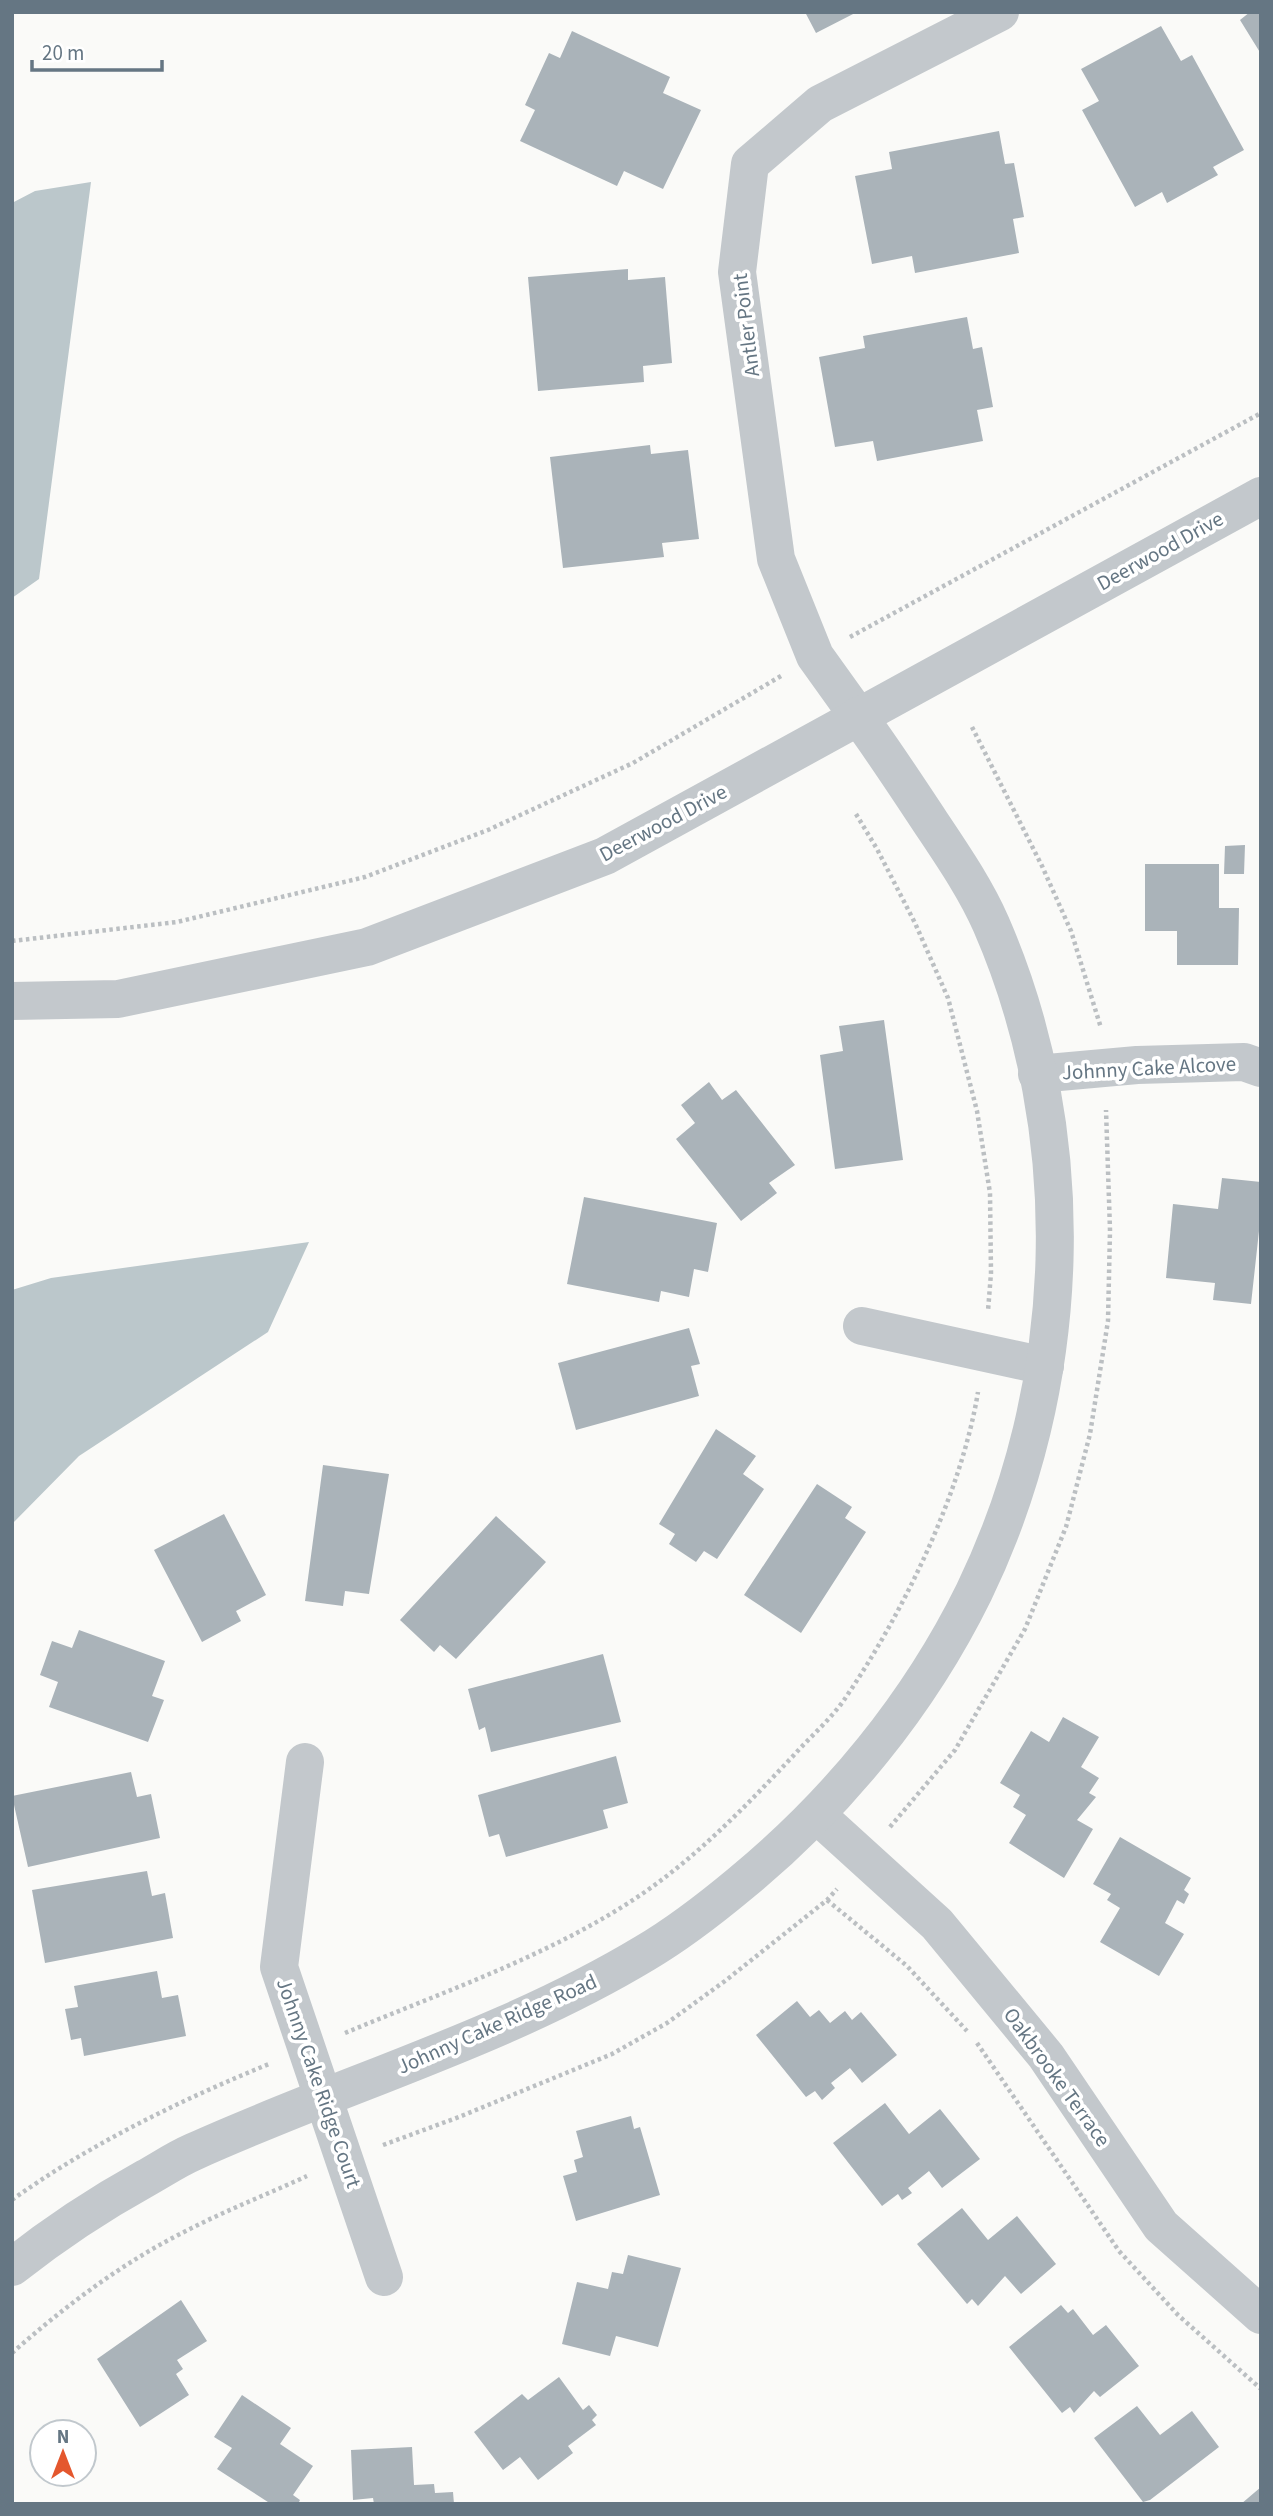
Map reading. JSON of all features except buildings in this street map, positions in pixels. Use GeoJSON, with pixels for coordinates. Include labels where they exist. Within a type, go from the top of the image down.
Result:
{"type":"FeatureCollection","features":[{"type":"Feature","properties":{"kind":"street","name":"Antler Point"},"geometry":{"type":"LineString","coordinates":[[858,716],[815,656],[776,559],[737,272],[750,164],[820,104],[1000,12]]}},
{"type":"Feature","properties":{"kind":"street","name":"Deerwood Drive"},"geometry":{"type":"LineString","coordinates":[[12,1001],[118,999],[367,947],[605,856],[1261,496]]}},
{"type":"Feature","properties":{"kind":"street","name":"Johnny Cake Ridge Road"},"geometry":{"type":"LineString","coordinates":[[12,2267],[56,2231],[189,2154],[515,2021],[607,1976],[651,1950],[715,1905],[785,1847],[839,1792],[888,1730],[931,1666],[973,1592],[1011,1502],[1045,1366],[1052,1308],[1054,1212],[1051,1157],[1037,1074],[1024,1019],[992,926],[968,877],[858,716]]}},
{"type":"Feature","properties":{"kind":"street","name":"Johnny Cake Alcove"},"geometry":{"type":"LineString","coordinates":[[1037,1074],[1244,1062],[1261,1068]]}},
{"type":"Feature","properties":{"kind":"street"},"geometry":{"type":"LineString","coordinates":[[862,1326],[1045,1366]]}},
{"type":"Feature","properties":{"kind":"street","name":"Johnny Cake Ridge Court"},"geometry":{"type":"LineString","coordinates":[[304,1762],[279,1967],[384,2277]]}},
{"type":"Feature","properties":{"kind":"street","name":"Oakbrooke Terrace"},"geometry":{"type":"LineString","coordinates":[[817,1815],[937,1924],[1046,2056],[1161,2226],[1261,2315]]}},
{"type":"Feature","properties":{"kind":"path"},"geometry":{"type":"LineString","coordinates":[[12,941],[177,922],[365,877],[488,830],[633,763],[815,656],[1261,414]]}},
{"type":"Feature","properties":{"kind":"path"},"geometry":{"type":"LineString","coordinates":[[12,2353],[46,2322],[115,2274],[183,2232],[345,2159],[459,2117],[612,2054],[667,2023],[726,1981],[827,1900],[955,1749],[1025,1629],[1066,1527],[1090,1434],[1108,1321],[1110,1230],[1106,1068],[1101,1025],[1071,931],[1042,866],[972,727]]}},
{"type":"Feature","properties":{"kind":"path"},"geometry":{"type":"LineString","coordinates":[[12,2200],[43,2178],[120,2134],[236,2077],[546,1949],[641,1895],[690,1857],[751,1800],[842,1703],[888,1629],[939,1526],[974,1420],[985,1353],[991,1273],[990,1193],[977,1111],[948,998],[915,923],[856,814]]}},
{"type":"Feature","properties":{"kind":"path"},"geometry":{"type":"LineString","coordinates":[[827,1900],[907,1966],[975,2039],[1119,2251],[1178,2315],[1261,2389]]}},
{"type":"Feature","properties":{"kind":"shaded area"},"geometry":{"type":"Polygon","coordinates":[[[91,182],[39,579],[12,598],[12,203],[35,191],[91,182]]]}},
{"type":"Feature","properties":{"kind":"shaded area"},"geometry":{"type":"Polygon","coordinates":[[[309,1242],[268,1332],[79,1456],[12,1524],[12,1290],[51,1278],[309,1242]]]}}]}
